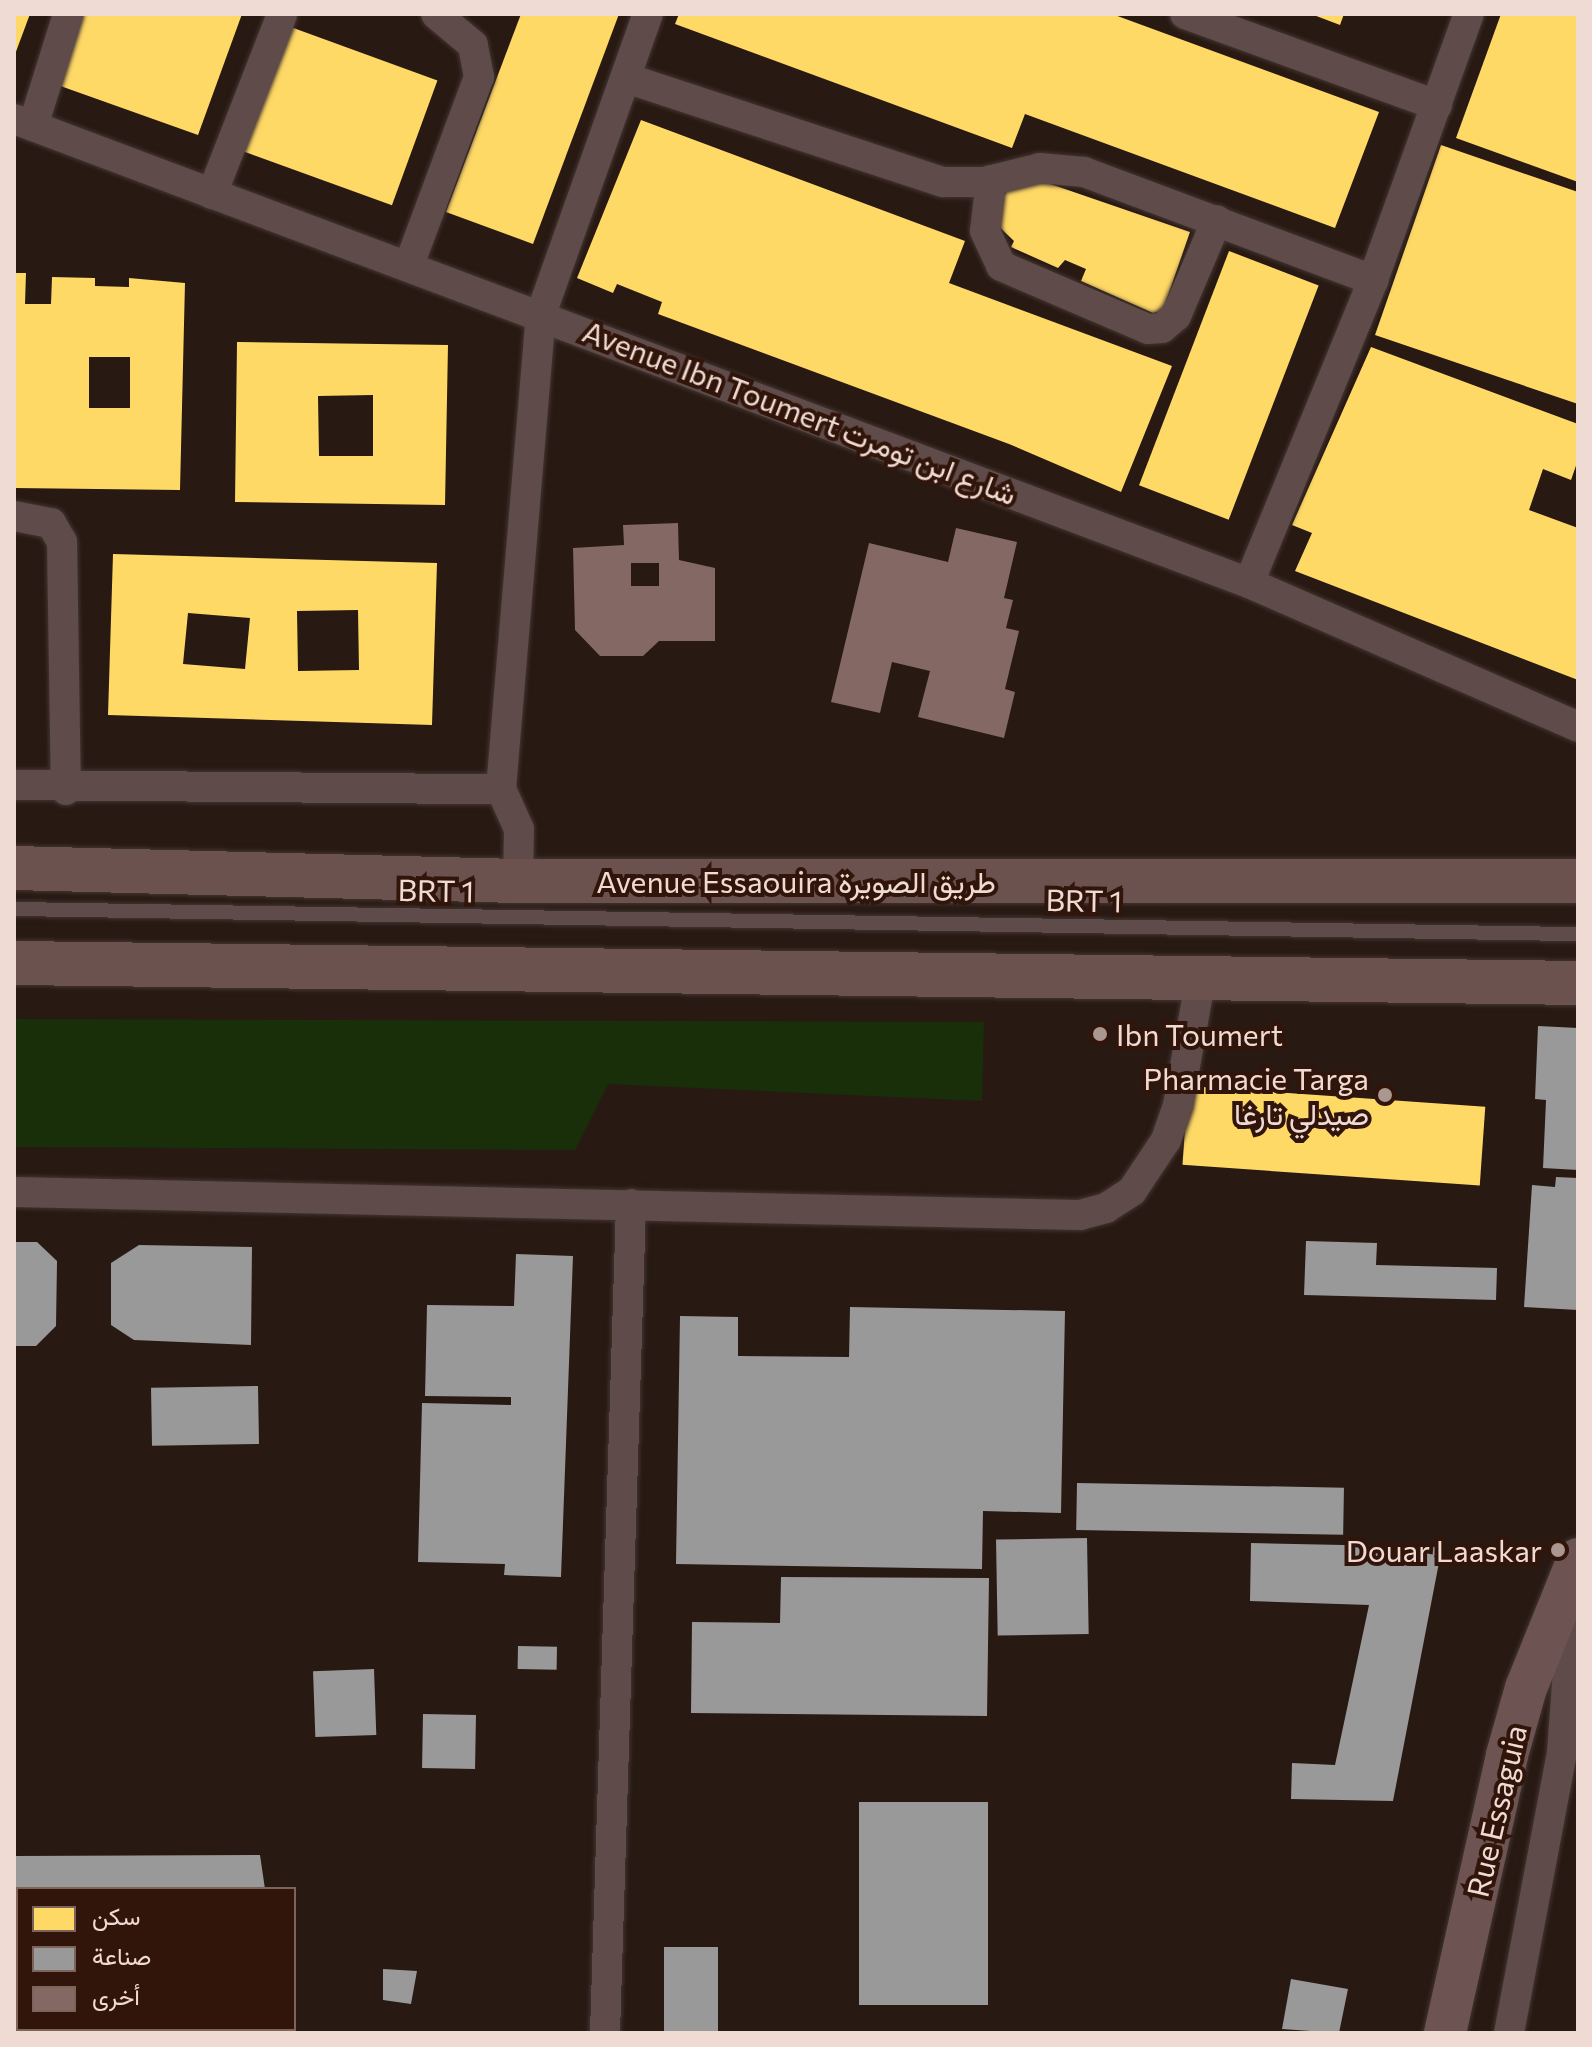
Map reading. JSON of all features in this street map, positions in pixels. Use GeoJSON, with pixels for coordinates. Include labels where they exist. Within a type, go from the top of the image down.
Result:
{"type":"FeatureCollection","features":[{"type":"Feature","properties":{"kind":"main road","name":"Avenue Essaouira طريق الصويرة"},"geometry":{"type":"LineString","coordinates":[[14,868],[518,881],[1578,881]]}},
{"type":"Feature","properties":{"kind":"main road"},"geometry":{"type":"LineString","coordinates":[[14,963],[1578,983]]}},
{"type":"Feature","properties":{"kind":"street"},"geometry":{"type":"LineString","coordinates":[[24,122],[68,14]]}},
{"type":"Feature","properties":{"kind":"street"},"geometry":{"type":"LineString","coordinates":[[212,194],[282,14]]}},
{"type":"Feature","properties":{"kind":"street"},"geometry":{"type":"LineString","coordinates":[[409,265],[479,77],[473,45],[436,14]]}},
{"type":"Feature","properties":{"kind":"street"},"geometry":{"type":"LineString","coordinates":[[518,881],[519,829],[501,789],[541,314],[648,14]]}},
{"type":"Feature","properties":{"kind":"street"},"geometry":{"type":"LineString","coordinates":[[1185,14],[1437,105]]}},
{"type":"Feature","properties":{"kind":"street"},"geometry":{"type":"LineString","coordinates":[[1249,583],[1373,280],[1469,14]]}},
{"type":"Feature","properties":{"kind":"street"},"geometry":{"type":"LineString","coordinates":[[626,78],[943,182],[991,180],[1063,168],[1217,220],[1373,280]]}},
{"type":"Feature","properties":{"kind":"street","name":"Avenue Ibn Toumert شارع ابن تومرت"},"geometry":{"type":"LineString","coordinates":[[24,122],[1249,583],[1578,727]]}},
{"type":"Feature","properties":{"kind":"street"},"geometry":{"type":"LineString","coordinates":[[991,180],[985,231],[1001,266],[1148,329],[1162,328],[1176,316],[1217,220]]}},
{"type":"Feature","properties":{"kind":"street"},"geometry":{"type":"LineString","coordinates":[[14,516],[51,523],[62,542],[66,790]]}},
{"type":"Feature","properties":{"kind":"street"},"geometry":{"type":"LineString","coordinates":[[14,785],[66,790],[501,789]]}},
{"type":"Feature","properties":{"kind":"street"},"geometry":{"type":"LineString","coordinates":[[14,1192],[631,1204],[1042,1216],[1106,1208],[1132,1191],[1166,1140],[1178,1105],[1201,977]]}},
{"type":"Feature","properties":{"kind":"street"},"geometry":{"type":"LineString","coordinates":[[605,2033],[631,1204]]}},
{"type":"Feature","properties":{"kind":"street","name":"Rue Essaguia"},"geometry":{"type":"LineString","coordinates":[[1445,2033],[1507,1755],[1526,1688],[1571,1577]]}},
{"type":"Feature","properties":{"kind":"street","name":"Rue Essaguia"},"geometry":{"type":"LineString","coordinates":[[1509,2033],[1562,1752],[1571,1628],[1571,1577]]}},
{"type":"Feature","properties":{"kind":"lane","name":"BRT 1"},"geometry":{"type":"LineString","coordinates":[[14,909],[1578,934]]}},
{"type":"Feature","properties":{"kind":"green space"},"geometry":{"type":"Polygon","coordinates":[[[14,1019],[984,1022],[982,1101],[608,1084],[575,1150],[14,1147],[14,1019]]]}},
{"type":"Feature","properties":{"kind":"building: سكن"},"geometry":{"type":"Polygon","coordinates":[[[14,14],[30,14],[14,57],[14,14]]]}},
{"type":"Feature","properties":{"kind":"building: سكن"},"geometry":{"type":"Polygon","coordinates":[[[77,14],[242,14],[198,135],[52,83],[77,14]]]}},
{"type":"Feature","properties":{"kind":"building: سكن"},"geometry":{"type":"Polygon","coordinates":[[[521,14],[619,14],[533,244],[446,212],[521,14]]]}},
{"type":"Feature","properties":{"kind":"building: سكن"},"geometry":{"type":"Polygon","coordinates":[[[679,14],[1112,14],[1379,112],[1335,228],[1025,114],[1012,148],[675,24],[679,14]]]}},
{"type":"Feature","properties":{"kind":"building: سكن"},"geometry":{"type":"Polygon","coordinates":[[[1311,14],[1344,14],[1340,25],[1311,14]]]}},
{"type":"Feature","properties":{"kind":"building: سكن"},"geometry":{"type":"Polygon","coordinates":[[[1501,14],[1578,14],[1578,182],[1456,138],[1501,14]]]}},
{"type":"Feature","properties":{"kind":"building: سكن"},"geometry":{"type":"Polygon","coordinates":[[[288,26],[437,80],[392,205],[243,151],[288,26]]]}},
{"type":"Feature","properties":{"kind":"building: سكن"},"geometry":{"type":"Polygon","coordinates":[[[641,120],[965,241],[949,283],[1172,366],[1121,492],[1009,444],[658,314],[662,302],[617,284],[613,293],[577,278],[641,120]]]}},
{"type":"Feature","properties":{"kind":"building: سكن"},"geometry":{"type":"Polygon","coordinates":[[[1441,145],[1578,192],[1578,404],[1375,335],[1441,145]]]}},
{"type":"Feature","properties":{"kind":"building: سكن"},"geometry":{"type":"Polygon","coordinates":[[[1030,177],[1190,232],[1163,310],[1153,313],[1081,281],[1086,269],[1065,260],[1058,268],[1011,247],[1014,241],[992,220],[1007,189],[1030,177]]]}},
{"type":"Feature","properties":{"kind":"building: سكن"},"geometry":{"type":"Polygon","coordinates":[[[1229,251],[1319,285],[1229,520],[1139,485],[1229,251]]]}},
{"type":"Feature","properties":{"kind":"building: سكن"},"geometry":{"type":"Polygon","coordinates":[[[14,273],[26,273],[25,304],[51,304],[52,277],[95,278],[95,286],[129,287],[129,278],[185,283],[180,490],[14,488],[14,273]],[[89,357],[89,408],[130,408],[130,357],[89,357]]]}},
{"type":"Feature","properties":{"kind":"building: سكن"},"geometry":{"type":"Polygon","coordinates":[[[237,342],[448,345],[445,505],[235,502],[237,342]],[[373,395],[318,396],[319,456],[373,456],[373,395]]]}},
{"type":"Feature","properties":{"kind":"building: سكن"},"geometry":{"type":"Polygon","coordinates":[[[1371,347],[1578,424],[1578,460],[1571,480],[1543,469],[1529,510],[1578,528],[1578,680],[1295,571],[1312,533],[1292,525],[1371,347]]]}},
{"type":"Feature","properties":{"kind":"building: سكن"},"geometry":{"type":"Polygon","coordinates":[[[113,554],[437,563],[432,725],[108,715],[113,554]],[[358,610],[297,611],[298,671],[359,670],[358,610]],[[188,613],[183,664],[245,669],[250,618],[188,613]]]}},
{"type":"Feature","properties":{"kind":"building: سكن"},"geometry":{"type":"Polygon","coordinates":[[[1188,1086],[1485,1107],[1480,1186],[1182,1165],[1188,1086]]]}},
{"type":"Feature","properties":{"kind":"building: صناعة"},"geometry":{"type":"Polygon","coordinates":[[[1538,1026],[1578,1028],[1578,1170],[1543,1168],[1546,1100],[1535,1099],[1538,1026]]]}},
{"type":"Feature","properties":{"kind":"building: صناعة"},"geometry":{"type":"Polygon","coordinates":[[[1556,1177],[1578,1178],[1578,1310],[1524,1307],[1532,1185],[1555,1187],[1556,1177]]]}},
{"type":"Feature","properties":{"kind":"building: صناعة"},"geometry":{"type":"Polygon","coordinates":[[[1306,1241],[1377,1243],[1376,1265],[1497,1268],[1496,1300],[1304,1295],[1306,1241]]]}},
{"type":"Feature","properties":{"kind":"building: صناعة"},"geometry":{"type":"Polygon","coordinates":[[[14,1242],[37,1242],[57,1261],[56,1326],[36,1346],[14,1346],[14,1242]]]}},
{"type":"Feature","properties":{"kind":"building: صناعة"},"geometry":{"type":"Polygon","coordinates":[[[139,1245],[252,1247],[251,1345],[134,1340],[111,1325],[111,1263],[139,1245]]]}},
{"type":"Feature","properties":{"kind":"building: صناعة"},"geometry":{"type":"Polygon","coordinates":[[[516,1254],[573,1256],[561,1577],[504,1575],[505,1564],[418,1562],[422,1403],[511,1405],[511,1397],[425,1396],[427,1305],[514,1306],[516,1254]]]}},
{"type":"Feature","properties":{"kind":"building: صناعة"},"geometry":{"type":"Polygon","coordinates":[[[850,1307],[1065,1311],[1061,1513],[983,1511],[982,1569],[676,1564],[680,1316],[738,1317],[738,1356],[849,1357],[850,1307]]]}},
{"type":"Feature","properties":{"kind":"building: صناعة"},"geometry":{"type":"Polygon","coordinates":[[[258,1386],[259,1444],[152,1446],[151,1388],[258,1386]]]}},
{"type":"Feature","properties":{"kind":"building: صناعة"},"geometry":{"type":"Polygon","coordinates":[[[1077,1483],[1344,1488],[1343,1535],[1076,1530],[1077,1483]]]}},
{"type":"Feature","properties":{"kind":"building: صناعة"},"geometry":{"type":"Polygon","coordinates":[[[1087,1538],[1089,1634],[998,1636],[996,1540],[1087,1538]]]}},
{"type":"Feature","properties":{"kind":"building: صناعة"},"geometry":{"type":"Polygon","coordinates":[[[1251,1543],[1442,1547],[1393,1801],[1291,1799],[1292,1763],[1335,1765],[1369,1605],[1250,1601],[1251,1543]]]}},
{"type":"Feature","properties":{"kind":"building: صناعة"},"geometry":{"type":"Polygon","coordinates":[[[781,1577],[989,1578],[987,1716],[691,1713],[692,1622],[780,1623],[781,1577]]]}},
{"type":"Feature","properties":{"kind":"building: صناعة"},"geometry":{"type":"Polygon","coordinates":[[[518,1646],[557,1647],[557,1670],[518,1669],[518,1646]]]}},
{"type":"Feature","properties":{"kind":"building: صناعة"},"geometry":{"type":"Polygon","coordinates":[[[374,1669],[376,1735],[315,1737],[313,1671],[374,1669]]]}},
{"type":"Feature","properties":{"kind":"building: صناعة"},"geometry":{"type":"Polygon","coordinates":[[[423,1714],[476,1715],[475,1769],[422,1768],[423,1714]]]}},
{"type":"Feature","properties":{"kind":"building: صناعة"},"geometry":{"type":"Polygon","coordinates":[[[859,1802],[988,1802],[988,2005],[859,2005],[859,1802]]]}},
{"type":"Feature","properties":{"kind":"building: صناعة"},"geometry":{"type":"Polygon","coordinates":[[[260,1855],[265,1887],[16,1887],[16,2031],[283,2033],[14,2033],[14,1856],[260,1855]]]}},
{"type":"Feature","properties":{"kind":"building: صناعة"},"geometry":{"type":"Polygon","coordinates":[[[664,1947],[718,1947],[718,2033],[664,2033],[664,1947]]]}},
{"type":"Feature","properties":{"kind":"building: صناعة"},"geometry":{"type":"Polygon","coordinates":[[[383,1969],[417,1971],[411,2004],[383,2000],[383,1969]]]}},
{"type":"Feature","properties":{"kind":"building: صناعة"},"geometry":{"type":"Polygon","coordinates":[[[1291,1979],[1348,1989],[1339,2033],[1282,2029],[1291,1979]]]}},
{"type":"Feature","properties":{"kind":"building: أخرى"},"geometry":{"type":"Polygon","coordinates":[[[678,523],[679,560],[715,568],[715,641],[659,641],[643,656],[600,656],[575,630],[573,548],[624,545],[623,525],[678,523]],[[631,563],[631,586],[659,586],[659,563],[631,563]]]}},
{"type":"Feature","properties":{"kind":"building: أخرى"},"geometry":{"type":"Polygon","coordinates":[[[956,528],[1017,542],[1004,598],[1013,600],[1006,628],[1019,631],[1005,689],[1015,692],[1004,738],[918,717],[930,671],[892,662],[880,713],[831,702],[869,543],[948,562],[956,528]]]}},
{"type":"Feature","properties":{"kind":"place","name":"Ibn Toumert"},"geometry":{"type":"Point","coordinates":[1100,1034]}},
{"type":"Feature","properties":{"kind":"place","name":"Pharmacie Targa صيدلي تارغا"},"geometry":{"type":"Point","coordinates":[1385,1095]}},
{"type":"Feature","properties":{"kind":"place","name":"Douar Laaskar"},"geometry":{"type":"Point","coordinates":[1558,1550]}}]}
